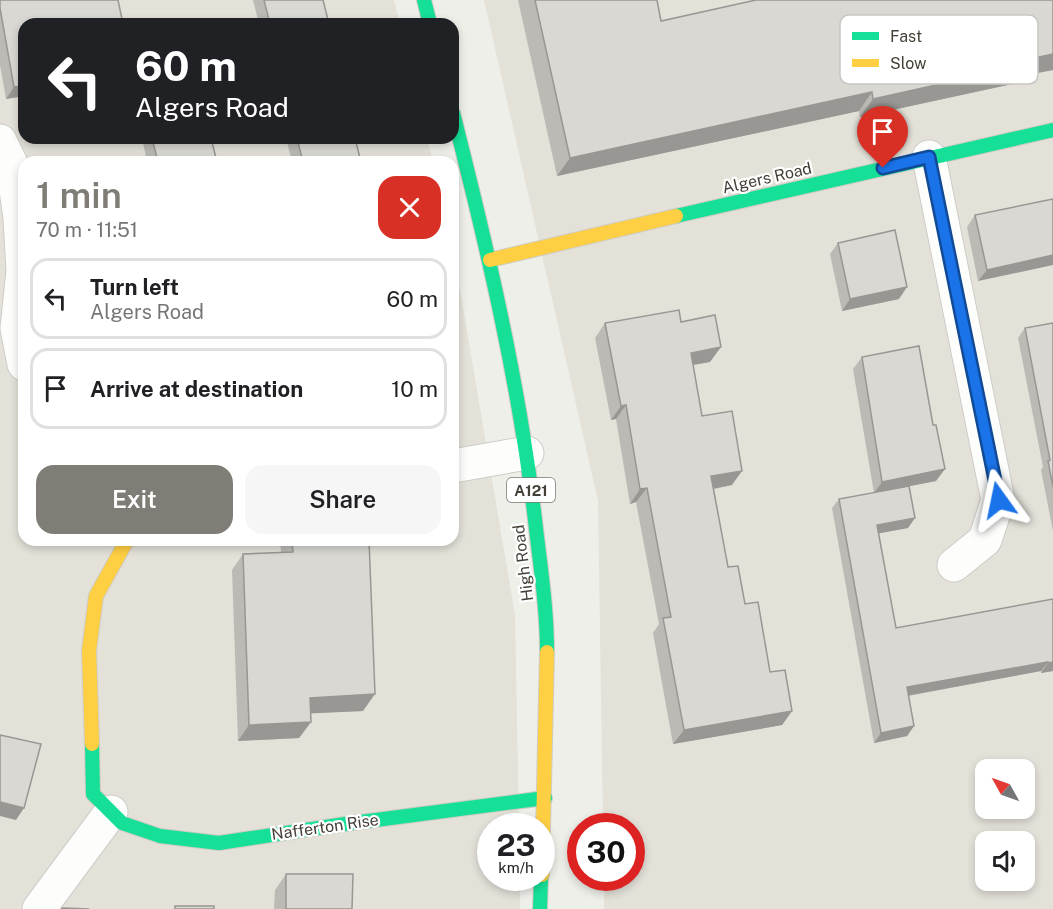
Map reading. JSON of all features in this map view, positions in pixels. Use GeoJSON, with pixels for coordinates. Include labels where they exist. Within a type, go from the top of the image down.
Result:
{"type":"FeatureCollection","features":[{"type":"Feature","properties":{"kind":"street"},"geometry":{"type":"LineString","coordinates":[[424,0],[428,18]]}},
{"type":"Feature","properties":{"kind":"street","name":"Algers Road"},"geometry":{"type":"LineString","coordinates":[[490,260],[1053,130]]}},
{"type":"Feature","properties":{"kind":"street","name":"High Road"},"geometry":{"type":"LineString","coordinates":[[459,136],[490,260],[527,453],[547,621],[545,813]]}},
{"type":"Feature","properties":{"kind":"street"},"geometry":{"type":"LineString","coordinates":[[0,141],[13,168],[18,204]]}},
{"type":"Feature","properties":{"kind":"street"},"geometry":{"type":"LineString","coordinates":[[929,157],[999,500],[985,540],[954,565]]}},
{"type":"Feature","properties":{"kind":"street"},"geometry":{"type":"LineString","coordinates":[[18,312],[16,328],[18,337]]}},
{"type":"Feature","properties":{"kind":"street"},"geometry":{"type":"LineString","coordinates":[[459,465],[527,453]]}},
{"type":"Feature","properties":{"kind":"street","name":"Nafferton Rise"},"geometry":{"type":"LineString","coordinates":[[125,546],[96,596],[88,651],[93,794],[122,823],[160,836],[219,843],[546,798]]}},
{"type":"Feature","properties":{"kind":"street"},"geometry":{"type":"LineString","coordinates":[[39,909],[111,812]]}},
{"type":"Feature","properties":{"kind":"street","name":"High Road"},"geometry":{"type":"LineString","coordinates":[[540,909],[541,891]]}},
{"type":"Feature","properties":{"kind":"shaded area"},"geometry":{"type":"Polygon","coordinates":[[[0,0],[394,0],[398,18],[18,18],[18,144],[428,144],[432,156],[18,156],[18,546],[459,546],[459,284],[515,615],[519,813],[477,813],[477,891],[520,891],[520,909],[0,909],[0,0]]]}},
{"type":"Feature","properties":{"kind":"shaded area"},"geometry":{"type":"Polygon","coordinates":[[[484,0],[1053,0],[1053,909],[604,909],[604,891],[645,891],[645,813],[603,813],[598,501],[484,0]]]}},
{"type":"Feature","properties":{"kind":"building"},"geometry":{"type":"Polygon","coordinates":[[[0,0],[118,0],[122,18],[18,18],[18,87],[14,87],[0,0]]]}},
{"type":"Feature","properties":{"kind":"building"},"geometry":{"type":"Polygon","coordinates":[[[264,0],[323,0],[328,18],[268,18],[264,0]]]}},
{"type":"Feature","properties":{"kind":"building"},"geometry":{"type":"Polygon","coordinates":[[[535,0],[657,0],[661,21],[756,0],[1053,0],[1053,54],[1038,57],[1038,15],[840,15],[840,84],[940,84],[873,99],[872,92],[570,158],[535,0]]]}},
{"type":"Feature","properties":{"kind":"building"},"geometry":{"type":"Polygon","coordinates":[[[154,144],[212,144],[216,156],[156,156],[154,144]]]}},
{"type":"Feature","properties":{"kind":"building"},"geometry":{"type":"Polygon","coordinates":[[[298,144],[356,144],[360,156],[302,156],[298,144]]]}},
{"type":"Feature","properties":{"kind":"building"},"geometry":{"type":"Polygon","coordinates":[[[1053,199],[1053,255],[987,270],[975,215],[1053,199]]]}},
{"type":"Feature","properties":{"kind":"building"},"geometry":{"type":"Polygon","coordinates":[[[895,230],[907,287],[850,299],[838,243],[895,230]]]}},
{"type":"Feature","properties":{"kind":"building"},"geometry":{"type":"Polygon","coordinates":[[[679,310],[681,322],[715,315],[721,347],[691,353],[702,416],[732,411],[742,471],[711,476],[728,567],[738,566],[745,604],[758,602],[770,672],[785,670],[792,711],[684,730],[663,618],[671,617],[647,488],[640,489],[626,405],[621,406],[605,323],[679,310]]]}},
{"type":"Feature","properties":{"kind":"building"},"geometry":{"type":"Polygon","coordinates":[[[1053,323],[1053,487],[1025,328],[1053,323]]]}},
{"type":"Feature","properties":{"kind":"building"},"geometry":{"type":"Polygon","coordinates":[[[919,346],[933,425],[936,425],[945,469],[882,482],[862,357],[919,346]]]}},
{"type":"Feature","properties":{"kind":"building"},"geometry":{"type":"Polygon","coordinates":[[[909,486],[915,518],[877,525],[896,628],[1053,599],[1053,662],[907,687],[914,726],[881,733],[839,499],[909,486]]]}},
{"type":"Feature","properties":{"kind":"building"},"geometry":{"type":"Polygon","coordinates":[[[292,546],[369,546],[375,694],[310,698],[311,722],[249,725],[243,554],[293,552],[292,546]]]}},
{"type":"Feature","properties":{"kind":"building"},"geometry":{"type":"Polygon","coordinates":[[[0,735],[41,744],[24,808],[0,802],[0,735]]]}},
{"type":"Feature","properties":{"kind":"building"},"geometry":{"type":"Polygon","coordinates":[[[286,874],[353,874],[352,909],[286,909],[286,874]]]}},
{"type":"Feature","properties":{"kind":"building"},"geometry":{"type":"Polygon","coordinates":[[[175,906],[214,906],[214,909],[175,909],[175,906]]]}},
{"type":"Feature","properties":{"kind":"traffic: fast"},"geometry":{"type":"LineString","coordinates":[[424,0],[428,18]]}},
{"type":"Feature","properties":{"kind":"traffic: fast"},"geometry":{"type":"LineString","coordinates":[[676,216],[1053,130]]}},
{"type":"Feature","properties":{"kind":"traffic: fast"},"geometry":{"type":"LineString","coordinates":[[459,137],[490,264],[520,417],[543,586],[547,652]]}},
{"type":"Feature","properties":{"kind":"traffic: fast"},"geometry":{"type":"LineString","coordinates":[[92,744],[93,794],[122,823],[160,836],[219,843],[545,798]]}},
{"type":"Feature","properties":{"kind":"traffic: fast"},"geometry":{"type":"LineString","coordinates":[[540,909],[541,891]]}},
{"type":"Feature","properties":{"kind":"traffic: slow"},"geometry":{"type":"LineString","coordinates":[[490,260],[676,216]]}},
{"type":"Feature","properties":{"kind":"traffic: slow"},"geometry":{"type":"LineString","coordinates":[[92,744],[89,651],[96,596],[124,546]]}},
{"type":"Feature","properties":{"kind":"traffic: slow"},"geometry":{"type":"LineString","coordinates":[[543,813],[547,652]]}},
{"type":"Feature","properties":{"kind":"route"},"geometry":{"type":"LineString","coordinates":[[883,168],[929,157],[999,500]]}}]}
